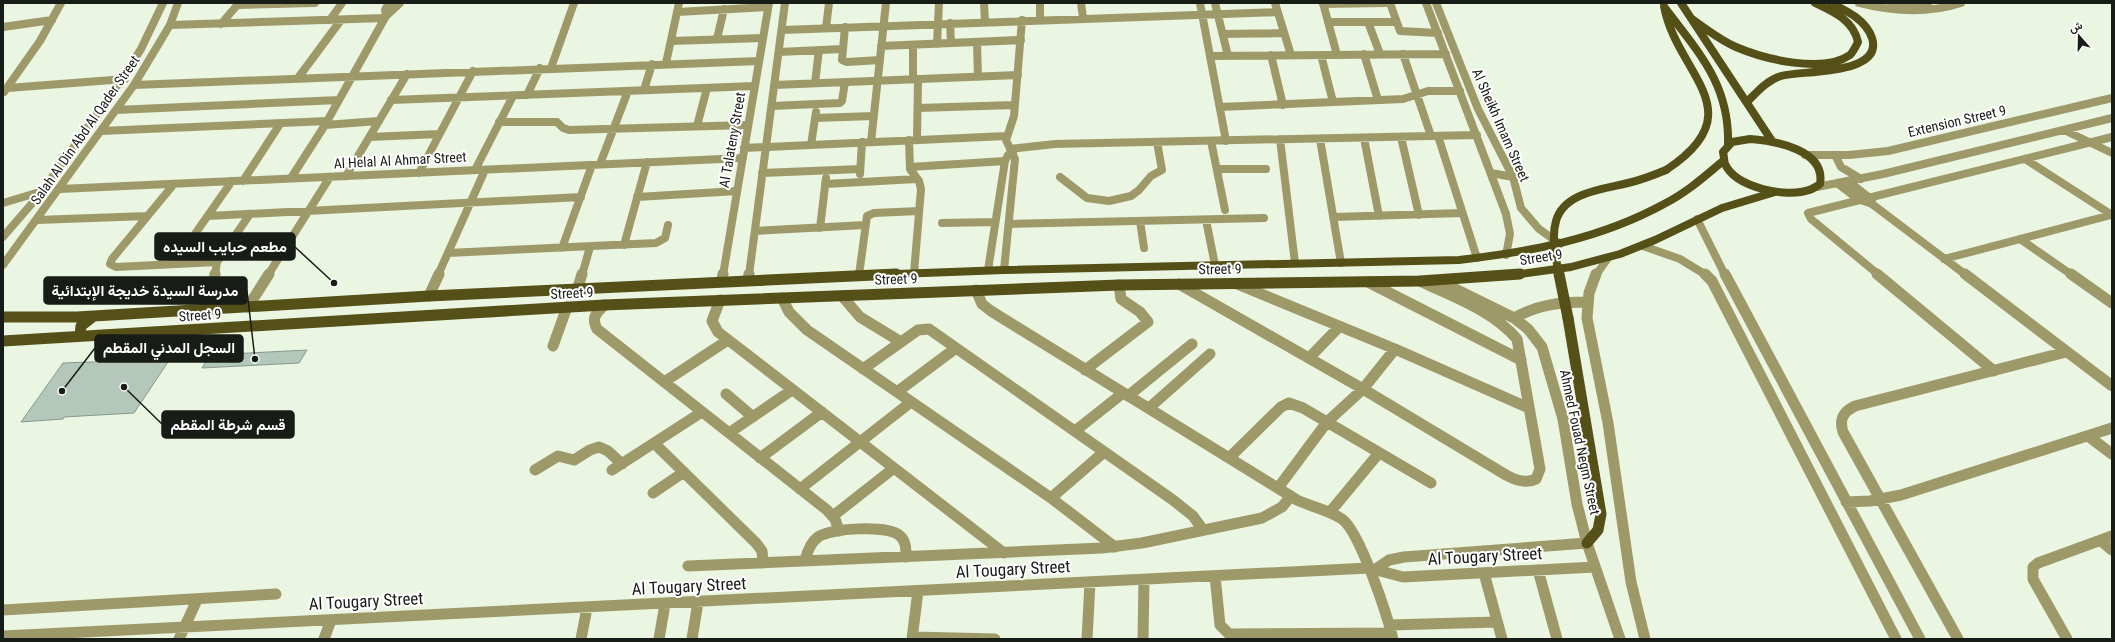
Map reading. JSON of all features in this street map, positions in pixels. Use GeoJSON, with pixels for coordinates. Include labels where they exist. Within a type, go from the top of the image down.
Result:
{"type":"FeatureCollection","features":[{"type":"Feature","properties":{"kind":"main road"},"geometry":{"type":"LineString","coordinates":[[1681,3],[1772,141]]}},
{"type":"Feature","properties":{"kind":"main road"},"geometry":{"type":"LineString","coordinates":[[1692,19],[1736,47],[1775,60],[1820,64],[1840,60],[1851,54],[1858,42],[1853,29],[1838,15],[1815,3]]}},
{"type":"Feature","properties":{"kind":"main road"},"geometry":{"type":"LineString","coordinates":[[1747,102],[1765,84],[1776,78],[1798,72],[1845,69],[1859,64],[1869,56],[1873,43],[1870,33],[1856,18],[1831,3]]}},
{"type":"Feature","properties":{"kind":"main road"},"geometry":{"type":"LineString","coordinates":[[1662,5],[1700,56],[1721,91],[1729,123],[1728,145]]}},
{"type":"Feature","properties":{"kind":"main road"},"geometry":{"type":"LineString","coordinates":[[1587,543],[1598,530],[1601,514],[1568,318],[1552,234],[1558,214],[1569,203],[1584,194],[1637,182],[1666,170],[1684,158],[1697,145],[1705,130],[1708,115],[1704,91],[1672,37],[1662,5]]}},
{"type":"Feature","properties":{"kind":"main road"},"geometry":{"type":"LineString","coordinates":[[1743,139],[1772,141],[1793,148],[1806,155],[1816,163],[1821,172],[1822,180],[1817,187],[1800,193],[1775,192],[1742,180],[1730,170],[1723,161],[1723,152],[1728,145],[1743,139]]}},
{"type":"Feature","properties":{"kind":"main road","name":"Street 9"},"geometry":{"type":"LineString","coordinates":[[3,317],[94,316],[578,288],[859,275],[988,270],[1442,261],[1477,258],[1506,255],[1560,244],[1607,230],[1660,208],[1689,190],[1723,161]]}},
{"type":"Feature","properties":{"kind":"main road","name":"Street 9"},"geometry":{"type":"LineString","coordinates":[[3,341],[604,305],[1119,285],[1420,281],[1525,274],[1608,258],[1643,246],[1697,219],[1735,204],[1775,192]]}},
{"type":"Feature","properties":{"kind":"main road"},"geometry":{"type":"LineString","coordinates":[[80,336],[79,332],[81,326],[94,316]]}},
{"type":"Feature","properties":{"kind":"street"},"geometry":{"type":"LineString","coordinates":[[5,91],[52,20],[61,3]]}},
{"type":"Feature","properties":{"kind":"street","name":"Salah Al Din Abd Al Qader Street"},"geometry":{"type":"LineString","coordinates":[[3,237],[43,190],[122,79],[141,49],[163,3]]}},
{"type":"Feature","properties":{"kind":"street","name":"Salah Al Din Abd Al Qader Street"},"geometry":{"type":"LineString","coordinates":[[3,265],[60,189],[137,81],[170,25],[178,3]]}},
{"type":"Feature","properties":{"kind":"street"},"geometry":{"type":"LineString","coordinates":[[221,24],[238,4],[314,3]]}},
{"type":"Feature","properties":{"kind":"street"},"geometry":{"type":"LineString","coordinates":[[330,20],[342,3]]}},
{"type":"Feature","properties":{"kind":"street"},"geometry":{"type":"LineString","coordinates":[[385,17],[385,10],[389,3]]}},
{"type":"Feature","properties":{"kind":"street"},"geometry":{"type":"LineString","coordinates":[[291,178],[326,123],[385,17],[400,3]]}},
{"type":"Feature","properties":{"kind":"street"},"geometry":{"type":"LineString","coordinates":[[551,68],[574,3]]}},
{"type":"Feature","properties":{"kind":"street"},"geometry":{"type":"LineString","coordinates":[[666,63],[679,3]]}},
{"type":"Feature","properties":{"kind":"street"},"geometry":{"type":"LineString","coordinates":[[748,280],[785,3]]}},
{"type":"Feature","properties":{"kind":"street"},"geometry":{"type":"LineString","coordinates":[[826,28],[829,3]]}},
{"type":"Feature","properties":{"kind":"street"},"geometry":{"type":"LineString","coordinates":[[859,182],[860,169],[874,116],[886,3]]}},
{"type":"Feature","properties":{"kind":"street"},"geometry":{"type":"LineString","coordinates":[[937,44],[939,3]]}},
{"type":"Feature","properties":{"kind":"street"},"geometry":{"type":"LineString","coordinates":[[984,3],[985,22]]}},
{"type":"Feature","properties":{"kind":"street"},"geometry":{"type":"LineString","coordinates":[[1040,3],[1040,19]]}},
{"type":"Feature","properties":{"kind":"street"},"geometry":{"type":"LineString","coordinates":[[1081,3],[1083,18]]}},
{"type":"Feature","properties":{"kind":"street"},"geometry":{"type":"LineString","coordinates":[[1200,3],[1226,140]]}},
{"type":"Feature","properties":{"kind":"street"},"geometry":{"type":"LineString","coordinates":[[1214,3],[1228,56]]}},
{"type":"Feature","properties":{"kind":"street"},"geometry":{"type":"LineString","coordinates":[[1264,3],[1267,12]]}},
{"type":"Feature","properties":{"kind":"street"},"geometry":{"type":"LineString","coordinates":[[1275,3],[1291,55]]}},
{"type":"Feature","properties":{"kind":"street"},"geometry":{"type":"LineString","coordinates":[[1337,55],[1323,3],[1385,3]]}},
{"type":"Feature","properties":{"kind":"street"},"geometry":{"type":"LineString","coordinates":[[1390,3],[1399,30],[1403,32],[1438,33]]}},
{"type":"Feature","properties":{"kind":"street","name":"Al Sheikh Imam Street"},"geometry":{"type":"LineString","coordinates":[[1426,3],[1477,135],[1510,227],[1510,241],[1506,255]]}},
{"type":"Feature","properties":{"kind":"street","name":"Al Sheikh Imam Street"},"geometry":{"type":"LineString","coordinates":[[1436,3],[1478,109],[1513,177],[1519,202],[1524,213],[1539,229],[1560,244]]}},
{"type":"Feature","properties":{"kind":"street"},"geometry":{"type":"LineString","coordinates":[[1859,3],[1913,12],[1939,10],[1961,3]]}},
{"type":"Feature","properties":{"kind":"street"},"geometry":{"type":"LineString","coordinates":[[1891,3],[1928,3]]}},
{"type":"Feature","properties":{"kind":"street"},"geometry":{"type":"LineString","coordinates":[[677,12],[769,5]]}},
{"type":"Feature","properties":{"kind":"street","name":"Al Talateny Street"},"geometry":{"type":"LineString","coordinates":[[722,281],[769,5]]}},
{"type":"Feature","properties":{"kind":"street"},"geometry":{"type":"LineString","coordinates":[[717,39],[724,9]]}},
{"type":"Feature","properties":{"kind":"street"},"geometry":{"type":"LineString","coordinates":[[782,30],[1040,19],[1277,12]]}},
{"type":"Feature","properties":{"kind":"street"},"geometry":{"type":"LineString","coordinates":[[170,25],[341,20],[385,17]]}},
{"type":"Feature","properties":{"kind":"street"},"geometry":{"type":"LineString","coordinates":[[3,27],[52,20]]}},
{"type":"Feature","properties":{"kind":"street"},"geometry":{"type":"LineString","coordinates":[[298,78],[341,20]]}},
{"type":"Feature","properties":{"kind":"street"},"geometry":{"type":"LineString","coordinates":[[1004,270],[1015,159],[1006,136],[1013,123],[1022,20]]}},
{"type":"Feature","properties":{"kind":"street"},"geometry":{"type":"LineString","coordinates":[[1328,22],[1396,22]]}},
{"type":"Feature","properties":{"kind":"street"},"geometry":{"type":"LineString","coordinates":[[1368,22],[1380,54]]}},
{"type":"Feature","properties":{"kind":"street"},"geometry":{"type":"LineString","coordinates":[[950,23],[951,43]]}},
{"type":"Feature","properties":{"kind":"street"},"geometry":{"type":"LineString","coordinates":[[845,27],[841,58],[845,61],[880,60]]}},
{"type":"Feature","properties":{"kind":"street"},"geometry":{"type":"LineString","coordinates":[[1223,34],[1284,33]]}},
{"type":"Feature","properties":{"kind":"street"},"geometry":{"type":"LineString","coordinates":[[671,41],[763,38]]}},
{"type":"Feature","properties":{"kind":"street"},"geometry":{"type":"LineString","coordinates":[[882,46],[1021,40]]}},
{"type":"Feature","properties":{"kind":"street"},"geometry":{"type":"LineString","coordinates":[[977,42],[978,77]]}},
{"type":"Feature","properties":{"kind":"street"},"geometry":{"type":"LineString","coordinates":[[913,45],[918,108],[910,167],[921,189],[914,273]]}},
{"type":"Feature","properties":{"kind":"street"},"geometry":{"type":"LineString","coordinates":[[779,52],[842,49]]}},
{"type":"Feature","properties":{"kind":"street"},"geometry":{"type":"LineString","coordinates":[[815,84],[819,50]]}},
{"type":"Feature","properties":{"kind":"street"},"geometry":{"type":"LineString","coordinates":[[1364,54],[1378,100]]}},
{"type":"Feature","properties":{"kind":"street"},"geometry":{"type":"LineString","coordinates":[[1404,54],[1417,95],[1434,136],[1477,258]]}},
{"type":"Feature","properties":{"kind":"street"},"geometry":{"type":"LineString","coordinates":[[1211,56],[1446,54]]}},
{"type":"Feature","properties":{"kind":"street"},"geometry":{"type":"LineString","coordinates":[[1270,55],[1282,104]]}},
{"type":"Feature","properties":{"kind":"street"},"geometry":{"type":"LineString","coordinates":[[1321,55],[1333,102]]}},
{"type":"Feature","properties":{"kind":"street"},"geometry":{"type":"LineString","coordinates":[[5,91],[122,79],[137,81],[298,78],[666,63],[759,61]]}},
{"type":"Feature","properties":{"kind":"street"},"geometry":{"type":"LineString","coordinates":[[644,90],[652,64]]}},
{"type":"Feature","properties":{"kind":"street"},"geometry":{"type":"LineString","coordinates":[[527,95],[540,68]]}},
{"type":"Feature","properties":{"kind":"street"},"geometry":{"type":"LineString","coordinates":[[419,173],[473,71]]}},
{"type":"Feature","properties":{"kind":"street"},"geometry":{"type":"LineString","coordinates":[[346,176],[407,74]]}},
{"type":"Feature","properties":{"kind":"street"},"geometry":{"type":"LineString","coordinates":[[774,85],[1018,75]]}},
{"type":"Feature","properties":{"kind":"street"},"geometry":{"type":"LineString","coordinates":[[772,106],[841,102],[845,82]]}},
{"type":"Feature","properties":{"kind":"street"},"geometry":{"type":"LineString","coordinates":[[391,100],[755,86]]}},
{"type":"Feature","properties":{"kind":"street"},"geometry":{"type":"LineString","coordinates":[[697,126],[707,88]]}},
{"type":"Feature","properties":{"kind":"street"},"geometry":{"type":"LineString","coordinates":[[562,248],[581,196],[614,129],[628,91]]}},
{"type":"Feature","properties":{"kind":"street"},"geometry":{"type":"LineString","coordinates":[[1220,107],[1403,99],[1428,91],[1460,91]]}},
{"type":"Feature","properties":{"kind":"street"},"geometry":{"type":"LineString","coordinates":[[475,170],[513,96]]}},
{"type":"Feature","properties":{"kind":"street","name":"Extension Street 9"},"geometry":{"type":"LineString","coordinates":[[1806,155],[1835,155],[1888,151],[2112,98]]}},
{"type":"Feature","properties":{"kind":"street"},"geometry":{"type":"LineString","coordinates":[[116,110],[339,100]]}},
{"type":"Feature","properties":{"kind":"street"},"geometry":{"type":"LineString","coordinates":[[811,145],[817,104]]}},
{"type":"Feature","properties":{"kind":"street"},"geometry":{"type":"LineString","coordinates":[[918,108],[1015,105]]}},
{"type":"Feature","properties":{"kind":"street"},"geometry":{"type":"LineString","coordinates":[[815,118],[874,116]]}},
{"type":"Feature","properties":{"kind":"street"},"geometry":{"type":"LineString","coordinates":[[1817,187],[1862,179],[2112,118]]}},
{"type":"Feature","properties":{"kind":"street"},"geometry":{"type":"LineString","coordinates":[[101,132],[379,121]]}},
{"type":"Feature","properties":{"kind":"street"},"geometry":{"type":"LineString","coordinates":[[499,122],[557,122],[561,124],[563,128],[569,130],[748,125]]}},
{"type":"Feature","properties":{"kind":"street"},"geometry":{"type":"LineString","coordinates":[[243,181],[280,124]]}},
{"type":"Feature","properties":{"kind":"street"},"geometry":{"type":"LineString","coordinates":[[2075,127],[2094,137],[2093,142]]}},
{"type":"Feature","properties":{"kind":"street"},"geometry":{"type":"LineString","coordinates":[[2064,130],[2081,140],[2093,142],[2112,153]]}},
{"type":"Feature","properties":{"kind":"street"},"geometry":{"type":"LineString","coordinates":[[370,137],[440,134]]}},
{"type":"Feature","properties":{"kind":"street"},"geometry":{"type":"LineString","coordinates":[[988,270],[1005,161],[1011,151],[1049,144],[1477,135]]}},
{"type":"Feature","properties":{"kind":"street"},"geometry":{"type":"LineString","coordinates":[[744,148],[1006,136]]}},
{"type":"Feature","properties":{"kind":"street"},"geometry":{"type":"LineString","coordinates":[[1401,137],[1419,215]]}},
{"type":"Feature","properties":{"kind":"street"},"geometry":{"type":"LineString","coordinates":[[1994,371],[1808,215],[1811,211],[1858,199],[1870,200],[2025,158],[2112,137]]}},
{"type":"Feature","properties":{"kind":"street"},"geometry":{"type":"LineString","coordinates":[[1320,138],[1341,263]]}},
{"type":"Feature","properties":{"kind":"street"},"geometry":{"type":"LineString","coordinates":[[1364,138],[1379,216]]}},
{"type":"Feature","properties":{"kind":"street"},"geometry":{"type":"LineString","coordinates":[[1280,139],[1295,264]]}},
{"type":"Feature","properties":{"kind":"street"},"geometry":{"type":"LineString","coordinates":[[1211,141],[1225,210]]}},
{"type":"Feature","properties":{"kind":"street"},"geometry":{"type":"LineString","coordinates":[[1060,177],[1070,182],[1078,193],[1090,200],[1107,201],[1123,199],[1136,192],[1150,176],[1162,170],[1157,142]]}},
{"type":"Feature","properties":{"kind":"street"},"geometry":{"type":"LineString","coordinates":[[1835,155],[1837,162],[1844,169],[1862,179]]}},
{"type":"Feature","properties":{"kind":"street","name":"Al Helal Al Ahmar Street"},"geometry":{"type":"LineString","coordinates":[[3,203],[43,190],[49,194],[60,189],[743,158]]}},
{"type":"Feature","properties":{"kind":"street"},"geometry":{"type":"LineString","coordinates":[[2025,158],[2112,215]]}},
{"type":"Feature","properties":{"kind":"street"},"geometry":{"type":"LineString","coordinates":[[910,167],[1005,161]]}},
{"type":"Feature","properties":{"kind":"street"},"geometry":{"type":"LineString","coordinates":[[624,245],[647,162]]}},
{"type":"Feature","properties":{"kind":"street"},"geometry":{"type":"LineString","coordinates":[[762,173],[860,169]]}},
{"type":"Feature","properties":{"kind":"street"},"geometry":{"type":"LineString","coordinates":[[1217,169],[1266,169]]}},
{"type":"Feature","properties":{"kind":"street"},"geometry":{"type":"LineString","coordinates":[[429,296],[485,170]]}},
{"type":"Feature","properties":{"kind":"street"},"geometry":{"type":"LineString","coordinates":[[820,228],[827,170]]}},
{"type":"Feature","properties":{"kind":"street"},"geometry":{"type":"LineString","coordinates":[[1491,173],[1503,177],[1513,177]]}},
{"type":"Feature","properties":{"kind":"street"},"geometry":{"type":"LineString","coordinates":[[248,307],[330,177]]}},
{"type":"Feature","properties":{"kind":"street"},"geometry":{"type":"LineString","coordinates":[[825,184],[917,180]]}},
{"type":"Feature","properties":{"kind":"street"},"geometry":{"type":"LineString","coordinates":[[174,264],[232,181]]}},
{"type":"Feature","properties":{"kind":"street"},"geometry":{"type":"LineString","coordinates":[[1848,181],[1944,259],[2112,386]]}},
{"type":"Feature","properties":{"kind":"street"},"geometry":{"type":"LineString","coordinates":[[1837,183],[1858,199]]}},
{"type":"Feature","properties":{"kind":"street"},"geometry":{"type":"LineString","coordinates":[[174,184],[112,259],[110,264],[116,267],[217,262]]}},
{"type":"Feature","properties":{"kind":"street"},"geometry":{"type":"LineString","coordinates":[[638,197],[737,191]]}},
{"type":"Feature","properties":{"kind":"street"},"geometry":{"type":"LineString","coordinates":[[208,216],[581,196]]}},
{"type":"Feature","properties":{"kind":"street"},"geometry":{"type":"LineString","coordinates":[[859,275],[866,217],[871,214],[919,212]]}},
{"type":"Feature","properties":{"kind":"street"},"geometry":{"type":"LineString","coordinates":[[1334,217],[1462,213]]}},
{"type":"Feature","properties":{"kind":"street"},"geometry":{"type":"LineString","coordinates":[[202,309],[213,286],[217,262],[250,214]]}},
{"type":"Feature","properties":{"kind":"street"},"geometry":{"type":"LineString","coordinates":[[1944,259],[2112,215]]}},
{"type":"Feature","properties":{"kind":"street"},"geometry":{"type":"LineString","coordinates":[[37,220],[147,216]]}},
{"type":"Feature","properties":{"kind":"street"},"geometry":{"type":"LineString","coordinates":[[1009,224],[1264,218]]}},
{"type":"Feature","properties":{"kind":"street"},"geometry":{"type":"LineString","coordinates":[[1697,219],[1920,639]]}},
{"type":"Feature","properties":{"kind":"street"},"geometry":{"type":"LineString","coordinates":[[1206,220],[1215,265]]}},
{"type":"Feature","properties":{"kind":"street"},"geometry":{"type":"LineString","coordinates":[[1140,221],[1144,248]]}},
{"type":"Feature","properties":{"kind":"street"},"geometry":{"type":"LineString","coordinates":[[942,224],[995,222]]}},
{"type":"Feature","properties":{"kind":"street"},"geometry":{"type":"LineString","coordinates":[[448,253],[659,243],[665,238],[668,224]]}},
{"type":"Feature","properties":{"kind":"street"},"geometry":{"type":"LineString","coordinates":[[755,231],[865,225]]}},
{"type":"Feature","properties":{"kind":"street"},"geometry":{"type":"LineString","coordinates":[[2020,239],[2112,304]]}},
{"type":"Feature","properties":{"kind":"street"},"geometry":{"type":"LineString","coordinates":[[1643,246],[1677,256],[1703,271],[1715,286],[1896,639]]}},
{"type":"Feature","properties":{"kind":"street"},"geometry":{"type":"LineString","coordinates":[[578,288],[590,247]]}},
{"type":"Feature","properties":{"kind":"street","name":"Ahmed Fouad Negm Street"},"geometry":{"type":"LineString","coordinates":[[1608,258],[1593,278],[1586,302],[1588,327],[1609,430],[1630,575],[1645,639]]}},
{"type":"Feature","properties":{"kind":"street","name":"Ahmed Fouad Negm Street"},"geometry":{"type":"LineString","coordinates":[[1439,280],[1514,318],[1533,335],[1545,354],[1556,389],[1587,543],[1620,639]]}},
{"type":"Feature","properties":{"kind":"street"},"geometry":{"type":"LineString","coordinates":[[1179,284],[1363,389],[1515,480],[1526,482],[1536,479],[1540,473],[1517,339],[1511,331],[1498,321],[1420,281]]}},
{"type":"Feature","properties":{"kind":"street"},"geometry":{"type":"LineString","coordinates":[[1368,282],[1521,360]]}},
{"type":"Feature","properties":{"kind":"street"},"geometry":{"type":"LineString","coordinates":[[1236,283],[1395,349],[1529,408]]}},
{"type":"Feature","properties":{"kind":"street"},"geometry":{"type":"LineString","coordinates":[[1085,370],[1148,322],[1141,312],[1127,305],[1119,297],[1119,285]]}},
{"type":"Feature","properties":{"kind":"street"},"geometry":{"type":"LineString","coordinates":[[976,290],[979,300],[986,308],[1085,370],[1291,496],[1310,506],[1330,512],[1344,520],[1353,529],[1360,540],[1373,568],[1391,632]]}},
{"type":"Feature","properties":{"kind":"street"},"geometry":{"type":"LineString","coordinates":[[842,296],[858,317],[901,342]]}},
{"type":"Feature","properties":{"kind":"street"},"geometry":{"type":"LineString","coordinates":[[782,298],[789,312],[800,324],[1051,498],[1115,547]]}},
{"type":"Feature","properties":{"kind":"street"},"geometry":{"type":"LineString","coordinates":[[720,300],[712,316],[713,325],[718,332],[1004,553]]}},
{"type":"Feature","properties":{"kind":"street"},"geometry":{"type":"LineString","coordinates":[[1514,318],[1541,306],[1562,302],[1586,302]]}},
{"type":"Feature","properties":{"kind":"street"},"geometry":{"type":"LineString","coordinates":[[604,305],[594,316],[594,325],[833,516],[839,530]]}},
{"type":"Feature","properties":{"kind":"street"},"geometry":{"type":"LineString","coordinates":[[553,346],[567,307]]}},
{"type":"Feature","properties":{"kind":"street"},"geometry":{"type":"LineString","coordinates":[[1736,326],[1753,327]]}},
{"type":"Feature","properties":{"kind":"street"},"geometry":{"type":"LineString","coordinates":[[1309,358],[1340,327]]}},
{"type":"Feature","properties":{"kind":"street"},"geometry":{"type":"LineString","coordinates":[[863,369],[918,330],[926,329],[956,348],[1180,505],[1203,530]]}},
{"type":"Feature","properties":{"kind":"street"},"geometry":{"type":"LineString","coordinates":[[1517,339],[1533,335]]}},
{"type":"Feature","properties":{"kind":"street"},"geometry":{"type":"LineString","coordinates":[[664,382],[728,340]]}},
{"type":"Feature","properties":{"kind":"street"},"geometry":{"type":"LineString","coordinates":[[1075,431],[1192,344]]}},
{"type":"Feature","properties":{"kind":"street"},"geometry":{"type":"LineString","coordinates":[[897,392],[956,348]]}},
{"type":"Feature","properties":{"kind":"street"},"geometry":{"type":"LineString","coordinates":[[1278,488],[1327,422],[1363,389],[1395,349]]}},
{"type":"Feature","properties":{"kind":"street"},"geometry":{"type":"LineString","coordinates":[[1958,639],[1843,432],[1840,420],[1845,412],[1855,406],[2066,352]]}},
{"type":"Feature","properties":{"kind":"street"},"geometry":{"type":"LineString","coordinates":[[1149,408],[1210,354]]}},
{"type":"Feature","properties":{"kind":"street"},"geometry":{"type":"LineString","coordinates":[[729,434],[792,390]]}},
{"type":"Feature","properties":{"kind":"street"},"geometry":{"type":"LineString","coordinates":[[726,394],[753,417]]}},
{"type":"Feature","properties":{"kind":"street"},"geometry":{"type":"LineString","coordinates":[[800,489],[911,402]]}},
{"type":"Feature","properties":{"kind":"street"},"geometry":{"type":"LineString","coordinates":[[1229,458],[1281,407],[1289,403],[1303,408],[1431,483]]}},
{"type":"Feature","properties":{"kind":"street"},"geometry":{"type":"LineString","coordinates":[[612,470],[702,412]]}},
{"type":"Feature","properties":{"kind":"street"},"geometry":{"type":"LineString","coordinates":[[760,458],[822,412]]}},
{"type":"Feature","properties":{"kind":"street"},"geometry":{"type":"LineString","coordinates":[[1846,502],[1881,500],[1910,493],[2112,428]]}},
{"type":"Feature","properties":{"kind":"street"},"geometry":{"type":"LineString","coordinates":[[2088,436],[2112,454]]}},
{"type":"Feature","properties":{"kind":"street"},"geometry":{"type":"LineString","coordinates":[[654,443],[759,547],[763,556],[763,563]]}},
{"type":"Feature","properties":{"kind":"street"},"geometry":{"type":"LineString","coordinates":[[535,470],[556,457],[562,456],[572,460],[597,446],[603,447],[622,464]]}},
{"type":"Feature","properties":{"kind":"street"},"geometry":{"type":"LineString","coordinates":[[1051,498],[1104,452]]}},
{"type":"Feature","properties":{"kind":"street"},"geometry":{"type":"LineString","coordinates":[[1330,512],[1379,453]]}},
{"type":"Feature","properties":{"kind":"street"},"geometry":{"type":"LineString","coordinates":[[833,516],[894,468]]}},
{"type":"Feature","properties":{"kind":"street"},"geometry":{"type":"LineString","coordinates":[[653,493],[684,472]]}},
{"type":"Feature","properties":{"kind":"street","name":"Al Tougary Street"},"geometry":{"type":"LineString","coordinates":[[688,566],[1075,551],[1115,547],[1262,518],[1282,507],[1291,496]]}},
{"type":"Feature","properties":{"kind":"street"},"geometry":{"type":"LineString","coordinates":[[805,561],[808,549],[813,541],[825,533],[839,530],[887,530],[896,532],[905,541],[906,557]]}},
{"type":"Feature","properties":{"kind":"street"},"geometry":{"type":"LineString","coordinates":[[2067,639],[2033,579],[2032,568],[2038,562],[2106,538],[2112,550]]}},
{"type":"Feature","properties":{"kind":"street","name":"Al Tougary Street"},"geometry":{"type":"LineString","coordinates":[[3,636],[34,637],[182,633],[331,620],[1373,568],[1397,558],[1587,543]]}},
{"type":"Feature","properties":{"kind":"street","name":"Al Tougary Street"},"geometry":{"type":"LineString","coordinates":[[1373,568],[1403,577],[1595,567]]}},
{"type":"Feature","properties":{"kind":"street"},"geometry":{"type":"LineString","coordinates":[[1538,570],[1557,639]]}},
{"type":"Feature","properties":{"kind":"street"},"geometry":{"type":"LineString","coordinates":[[1484,573],[1502,639]]}},
{"type":"Feature","properties":{"kind":"street"},"geometry":{"type":"LineString","coordinates":[[1215,576],[1220,625],[1225,632],[1233,635],[1316,636],[1391,632],[1497,622]]}},
{"type":"Feature","properties":{"kind":"street"},"geometry":{"type":"LineString","coordinates":[[1144,580],[1144,639]]}},
{"type":"Feature","properties":{"kind":"street"},"geometry":{"type":"LineString","coordinates":[[1087,639],[1090,583]]}},
{"type":"Feature","properties":{"kind":"street"},"geometry":{"type":"LineString","coordinates":[[918,591],[913,638],[995,639]]}},
{"type":"Feature","properties":{"kind":"street"},"geometry":{"type":"LineString","coordinates":[[3,610],[197,600],[276,594]]}},
{"type":"Feature","properties":{"kind":"street"},"geometry":{"type":"LineString","coordinates":[[182,633],[197,600]]}},
{"type":"Feature","properties":{"kind":"street"},"geometry":{"type":"LineString","coordinates":[[692,639],[698,602]]}},
{"type":"Feature","properties":{"kind":"street"},"geometry":{"type":"LineString","coordinates":[[659,639],[665,604]]}},
{"type":"Feature","properties":{"kind":"street"},"geometry":{"type":"LineString","coordinates":[[581,639],[587,608]]}},
{"type":"Feature","properties":{"kind":"street"},"geometry":{"type":"LineString","coordinates":[[324,639],[331,620]]}},
{"type":"Feature","properties":{"kind":"building"},"geometry":{"type":"Polygon","coordinates":[[[307,350],[299,363],[202,368],[210,355],[307,350]]]}},
{"type":"Feature","properties":{"kind":"building"},"geometry":{"type":"Polygon","coordinates":[[[170,359],[134,413],[64,417],[63,419],[21,422],[63,363],[170,359]]]}},
{"type":"Feature","properties":{"kind":"place","name":"مطعم حبايب السيده"},"geometry":{"type":"Point","coordinates":[334,283]}},
{"type":"Feature","properties":{"kind":"place","name":"مدرسة السيدة خديجة الإبتدائية"},"geometry":{"type":"Point","coordinates":[255,359]}},
{"type":"Feature","properties":{"kind":"place","name":"قسم شرطة المقطم"},"geometry":{"type":"Point","coordinates":[124,387]}},
{"type":"Feature","properties":{"kind":"place","name":"السجل المدني المقطم"},"geometry":{"type":"Point","coordinates":[62,391]}}]}
